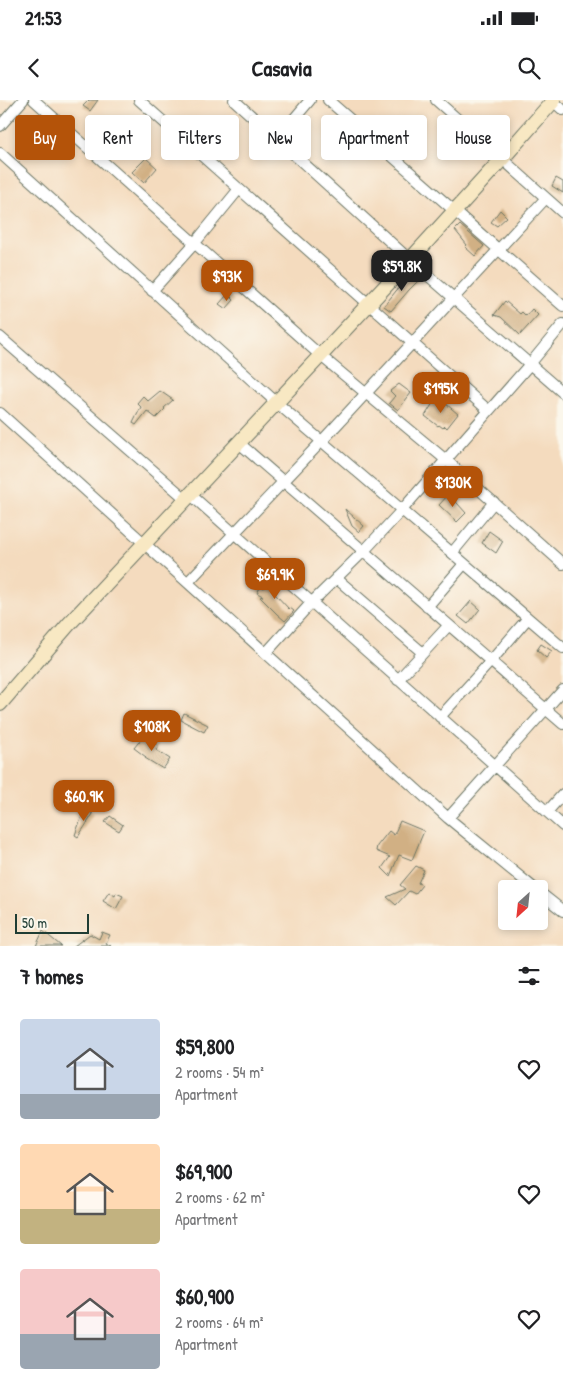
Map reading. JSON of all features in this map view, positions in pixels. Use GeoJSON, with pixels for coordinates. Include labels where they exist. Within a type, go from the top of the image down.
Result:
{"type":"FeatureCollection","features":[{"type":"Feature","properties":{"kind":"street"},"geometry":{"type":"LineString","coordinates":[[0,126],[24,100]]}},
{"type":"Feature","properties":{"kind":"street"},"geometry":{"type":"LineString","coordinates":[[34,100],[321,356],[446,460],[563,564]]}},
{"type":"Feature","properties":{"kind":"street"},"geometry":{"type":"LineString","coordinates":[[139,100],[489,411]]}},
{"type":"Feature","properties":{"kind":"street"},"geometry":{"type":"LineString","coordinates":[[234,100],[251,115]]}},
{"type":"Feature","properties":{"kind":"street"},"geometry":{"type":"LineString","coordinates":[[297,115],[310,100]]}},
{"type":"Feature","properties":{"kind":"street"},"geometry":{"type":"LineString","coordinates":[[328,100],[563,306]]}},
{"type":"Feature","properties":{"kind":"street"},"geometry":{"type":"LineString","coordinates":[[436,100],[453,115]]}},
{"type":"Feature","properties":{"kind":"street"},"geometry":{"type":"LineString","coordinates":[[510,151],[557,104]]}},
{"type":"Feature","properties":{"kind":"street"},"geometry":{"type":"LineString","coordinates":[[0,153],[277,404],[563,648]]}},
{"type":"Feature","properties":{"kind":"street"},"geometry":{"type":"LineString","coordinates":[[300,160],[410,260],[563,393]]}},
{"type":"Feature","properties":{"kind":"street"},"geometry":{"type":"LineString","coordinates":[[0,704],[69,624],[277,404],[501,160]]}},
{"type":"Feature","properties":{"kind":"street"},"geometry":{"type":"LineString","coordinates":[[503,160],[563,213]]}},
{"type":"Feature","properties":{"kind":"street"},"geometry":{"type":"LineString","coordinates":[[152,291],[239,189]]}},
{"type":"Feature","properties":{"kind":"street"},"geometry":{"type":"LineString","coordinates":[[188,582],[321,442],[546,198]]}},
{"type":"Feature","properties":{"kind":"street"},"geometry":{"type":"LineString","coordinates":[[266,653],[311,603],[364,551],[402,510],[563,324]]}},
{"type":"Feature","properties":{"kind":"street"},"geometry":{"type":"LineString","coordinates":[[0,337],[234,534],[563,826]]}},
{"type":"Feature","properties":{"kind":"street"},"geometry":{"type":"LineString","coordinates":[[0,413],[448,818],[524,880]]}},
{"type":"Feature","properties":{"kind":"street"},"geometry":{"type":"LineString","coordinates":[[239,444],[563,724]]}},
{"type":"Feature","properties":{"kind":"street"},"geometry":{"type":"LineString","coordinates":[[452,553],[494,502]]}},
{"type":"Feature","properties":{"kind":"street"},"geometry":{"type":"LineString","coordinates":[[427,607],[464,564]]}},
{"type":"Feature","properties":{"kind":"street"},"geometry":{"type":"LineString","coordinates":[[336,578],[423,653]]}},
{"type":"Feature","properties":{"kind":"street"},"geometry":{"type":"LineString","coordinates":[[440,717],[528,618]]}},
{"type":"Feature","properties":{"kind":"street"},"geometry":{"type":"LineString","coordinates":[[398,680],[449,625]]}},
{"type":"Feature","properties":{"kind":"street"},"geometry":{"type":"LineString","coordinates":[[448,818],[563,690]]}},
{"type":"Feature","properties":{"kind":"street"},"geometry":{"type":"LineString","coordinates":[[547,812],[563,794]]}},
{"type":"Feature","properties":{"kind":"street"},"geometry":{"type":"LineString","coordinates":[[548,899],[563,911]]}},
{"type":"Feature","properties":{"kind":"building"},"geometry":{"type":"Polygon","coordinates":[[[89,100],[98,100],[90,111],[83,106],[89,100]]]}},
{"type":"Feature","properties":{"kind":"building"},"geometry":{"type":"Polygon","coordinates":[[[144,160],[148,160],[157,168],[144,183],[132,172],[144,160]]]}},
{"type":"Feature","properties":{"kind":"building"},"geometry":{"type":"Polygon","coordinates":[[[556,178],[563,182],[563,193],[552,186],[556,178]]]}},
{"type":"Feature","properties":{"kind":"building"},"geometry":{"type":"Polygon","coordinates":[[[500,210],[507,217],[497,226],[491,222],[500,210]]]}},
{"type":"Feature","properties":{"kind":"building"},"geometry":{"type":"Polygon","coordinates":[[[460,225],[484,246],[475,256],[465,247],[467,245],[455,230],[460,225]]]}},
{"type":"Feature","properties":{"kind":"building"},"geometry":{"type":"Polygon","coordinates":[[[415,273],[421,278],[391,311],[384,306],[400,286],[402,287],[415,273]]]}},
{"type":"Feature","properties":{"kind":"building"},"geometry":{"type":"Polygon","coordinates":[[[228,294],[234,300],[226,309],[219,304],[228,294]]]}},
{"type":"Feature","properties":{"kind":"building"},"geometry":{"type":"Polygon","coordinates":[[[505,301],[520,314],[522,312],[526,316],[532,309],[538,315],[520,335],[501,317],[494,315],[505,301]]]}},
{"type":"Feature","properties":{"kind":"building"},"geometry":{"type":"Polygon","coordinates":[[[399,384],[411,393],[398,410],[389,403],[395,396],[390,391],[399,384]]]}},
{"type":"Feature","properties":{"kind":"building"},"geometry":{"type":"Polygon","coordinates":[[[160,391],[173,400],[156,418],[147,411],[136,425],[133,423],[141,407],[137,403],[143,396],[148,401],[160,391]]]}},
{"type":"Feature","properties":{"kind":"building"},"geometry":{"type":"Polygon","coordinates":[[[439,398],[458,414],[447,428],[445,426],[443,428],[438,426],[425,416],[433,403],[439,398]]]}},
{"type":"Feature","properties":{"kind":"building"},"geometry":{"type":"Polygon","coordinates":[[[449,494],[466,513],[457,522],[439,505],[449,494]]]}},
{"type":"Feature","properties":{"kind":"building"},"geometry":{"type":"Polygon","coordinates":[[[345,509],[364,526],[359,532],[352,526],[345,509]]]}},
{"type":"Feature","properties":{"kind":"building"},"geometry":{"type":"Polygon","coordinates":[[[489,531],[503,541],[496,553],[482,543],[489,531]]]}},
{"type":"Feature","properties":{"kind":"building"},"geometry":{"type":"Polygon","coordinates":[[[268,580],[279,585],[275,594],[289,609],[294,611],[285,621],[260,597],[263,596],[257,593],[261,586],[264,588],[268,580]]]}},
{"type":"Feature","properties":{"kind":"building"},"geometry":{"type":"Polygon","coordinates":[[[471,601],[480,609],[468,624],[458,616],[471,601]]]}},
{"type":"Feature","properties":{"kind":"building"},"geometry":{"type":"Polygon","coordinates":[[[541,644],[552,651],[546,658],[537,650],[541,644]]]}},
{"type":"Feature","properties":{"kind":"building"},"geometry":{"type":"Polygon","coordinates":[[[184,713],[208,725],[204,732],[181,720],[184,713]]]}},
{"type":"Feature","properties":{"kind":"building"},"geometry":{"type":"Polygon","coordinates":[[[150,734],[158,746],[156,750],[170,759],[163,769],[145,758],[134,748],[142,738],[144,739],[150,734]]]}},
{"type":"Feature","properties":{"kind":"building"},"geometry":{"type":"Polygon","coordinates":[[[86,810],[93,814],[78,837],[75,835],[86,810]]]}},
{"type":"Feature","properties":{"kind":"building"},"geometry":{"type":"Polygon","coordinates":[[[110,816],[123,825],[119,831],[105,822],[110,816]]]}},
{"type":"Feature","properties":{"kind":"building"},"geometry":{"type":"Polygon","coordinates":[[[400,821],[424,831],[412,860],[399,855],[390,876],[382,868],[390,857],[376,851],[377,846],[389,831],[394,835],[400,821]]]}},
{"type":"Feature","properties":{"kind":"building"},"geometry":{"type":"Polygon","coordinates":[[[416,866],[424,870],[418,883],[422,885],[415,894],[409,891],[396,905],[387,897],[405,889],[400,885],[416,866]]]}},
{"type":"Feature","properties":{"kind":"building"},"geometry":{"type":"Polygon","coordinates":[[[109,892],[115,896],[116,893],[123,896],[116,909],[103,901],[109,892]]]}},
{"type":"Feature","properties":{"kind":"building"},"geometry":{"type":"Polygon","coordinates":[[[43,931],[61,946],[36,946],[43,931]]]}},
{"type":"Feature","properties":{"kind":"building"},"geometry":{"type":"Polygon","coordinates":[[[102,932],[110,935],[106,943],[111,946],[74,946],[90,934],[99,939],[102,932]]]}}]}
